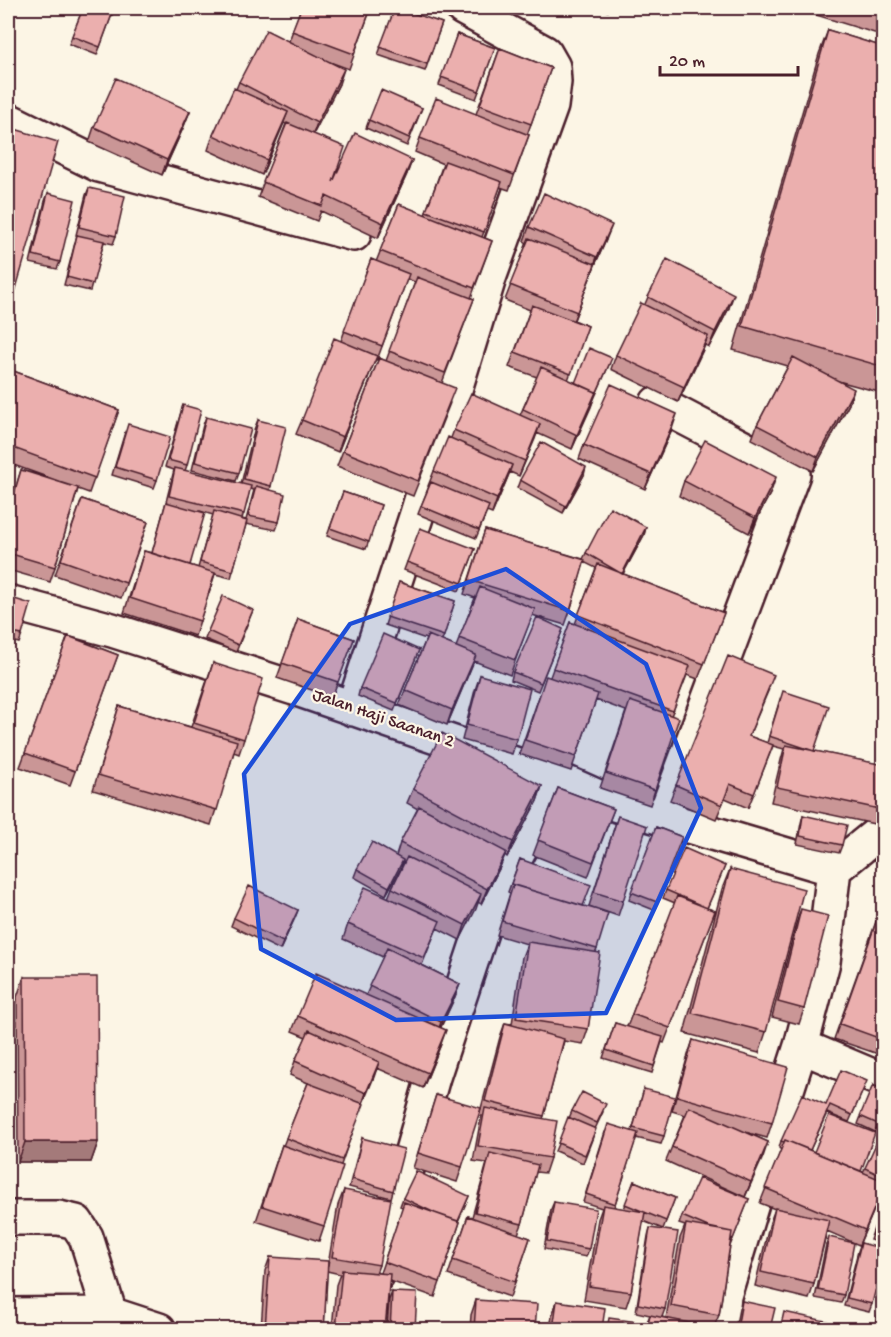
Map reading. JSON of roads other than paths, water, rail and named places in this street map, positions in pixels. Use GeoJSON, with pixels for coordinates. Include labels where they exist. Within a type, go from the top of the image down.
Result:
{"type":"FeatureCollection","features":[{"type":"Feature","properties":{"kind":"street"},"geometry":{"type":"LineString","coordinates":[[353,709],[413,525],[489,278],[551,106],[553,67],[546,53],[463,8]]}},
{"type":"Feature","properties":{"kind":"street"},"geometry":{"type":"LineString","coordinates":[[8,120],[99,165],[354,234]]}},
{"type":"Feature","properties":{"kind":"street"},"geometry":{"type":"LineString","coordinates":[[657,403],[793,474],[664,818]]}},
{"type":"Feature","properties":{"kind":"street","name":"Jalan Haji Saanan 2"},"geometry":{"type":"LineString","coordinates":[[8,602],[112,630],[353,709],[558,779],[614,804],[834,869]]}},
{"type":"Feature","properties":{"kind":"street"},"geometry":{"type":"LineString","coordinates":[[377,1275],[433,1077],[490,905],[558,779]]}},
{"type":"Feature","properties":{"kind":"street"},"geometry":{"type":"LineString","coordinates":[[720,1329],[724,1296],[801,1046],[823,962],[834,869],[884,831]]}},
{"type":"Feature","properties":{"kind":"street"},"geometry":{"type":"LineString","coordinates":[[801,1046],[884,1081]]}},
{"type":"Feature","properties":{"kind":"street"},"geometry":{"type":"LineString","coordinates":[[8,1218],[59,1218],[76,1222],[86,1237],[110,1314]]}},
{"type":"Feature","properties":{"kind":"street"},"geometry":{"type":"LineString","coordinates":[[8,1315],[110,1314],[159,1329]]}}]}
